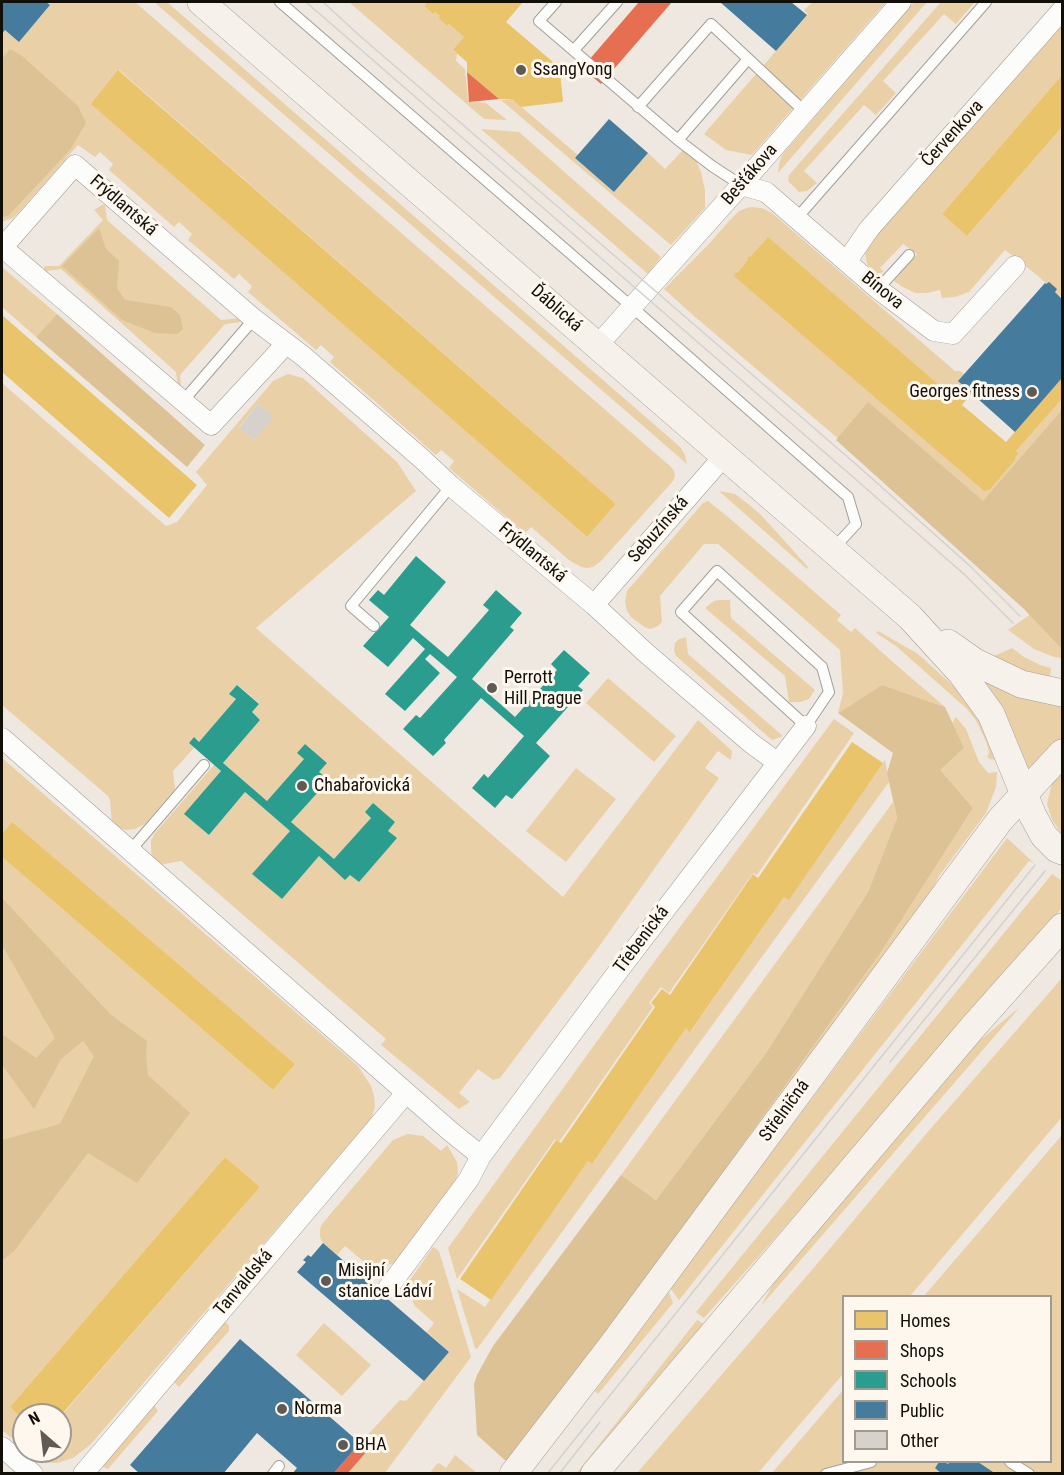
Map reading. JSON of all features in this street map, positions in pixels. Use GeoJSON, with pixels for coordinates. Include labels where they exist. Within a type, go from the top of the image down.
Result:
{"type":"FeatureCollection","features":[{"type":"Feature","properties":{"kind":"main road","name":"Ďáblická"},"geometry":{"type":"LineString","coordinates":[[201,2],[910,617]]}},
{"type":"Feature","properties":{"kind":"main road"},"geometry":{"type":"LineString","coordinates":[[910,617],[975,662],[1021,684],[1062,693]]}},
{"type":"Feature","properties":{"kind":"main road"},"geometry":{"type":"LineString","coordinates":[[910,617],[962,674],[991,714],[1033,816],[1044,836],[1062,851]]}},
{"type":"Feature","properties":{"kind":"main road","name":"Střelničná"},"geometry":{"type":"LineString","coordinates":[[513,1473],[613,1344],[1000,820],[1062,753]]}},
{"type":"Feature","properties":{"kind":"main road"},"geometry":{"type":"LineString","coordinates":[[594,1473],[973,1027],[1062,927]]}},
{"type":"Feature","properties":{"kind":"street","name":"Bešťákova"},"geometry":{"type":"LineString","coordinates":[[597,345],[901,2]]}},
{"type":"Feature","properties":{"kind":"street","name":"Červenkova"},"geometry":{"type":"LineString","coordinates":[[847,261],[869,229],[1062,10]]}},
{"type":"Feature","properties":{"kind":"street","name":"Frýdlantská"},"geometry":{"type":"LineString","coordinates":[[286,344],[212,425],[2,247],[75,165],[254,319],[303,356],[451,486],[594,604],[646,653],[751,743],[778,763]]}},
{"type":"Feature","properties":{"kind":"street","name":"Bínova"},"geometry":{"type":"LineString","coordinates":[[741,185],[766,192],[878,290],[934,331],[953,334],[1015,266]]}},
{"type":"Feature","properties":{"kind":"street","name":"Sebuzínská"},"geometry":{"type":"LineString","coordinates":[[594,604],[724,456]]}},
{"type":"Feature","properties":{"kind":"street","name":"Třebenická"},"geometry":{"type":"LineString","coordinates":[[388,1288],[469,1179],[481,1156],[622,966],[806,726]]}},
{"type":"Feature","properties":{"kind":"street"},"geometry":{"type":"LineString","coordinates":[[2,738],[406,1093],[481,1156]]}},
{"type":"Feature","properties":{"kind":"street","name":"Tanvaldská"},"geometry":{"type":"LineString","coordinates":[[82,1473],[406,1093]]}},
{"type":"Feature","properties":{"kind":"street"},"geometry":{"type":"LineString","coordinates":[[2,1447],[33,1473]]}},
{"type":"Feature","properties":{"kind":"lane"},"geometry":{"type":"LineString","coordinates":[[280,2],[848,497],[856,524],[833,550]]}},
{"type":"Feature","properties":{"kind":"lane"},"geometry":{"type":"LineString","coordinates":[[556,2],[539,21],[678,140],[741,185]]}},
{"type":"Feature","properties":{"kind":"lane"},"geometry":{"type":"LineString","coordinates":[[574,50],[617,2]]}},
{"type":"Feature","properties":{"kind":"lane"},"geometry":{"type":"LineString","coordinates":[[796,219],[986,2]]}},
{"type":"Feature","properties":{"kind":"lane"},"geometry":{"type":"LineString","coordinates":[[638,107],[711,24],[805,112]]}},
{"type":"Feature","properties":{"kind":"lane"},"geometry":{"type":"LineString","coordinates":[[678,140],[748,59]]}},
{"type":"Feature","properties":{"kind":"lane"},"geometry":{"type":"LineString","coordinates":[[878,290],[909,255]]}},
{"type":"Feature","properties":{"kind":"lane"},"geometry":{"type":"LineString","coordinates":[[183,401],[254,319]]}},
{"type":"Feature","properties":{"kind":"lane"},"geometry":{"type":"LineString","coordinates":[[374,626],[351,606],[451,486]]}},
{"type":"Feature","properties":{"kind":"lane"},"geometry":{"type":"LineString","coordinates":[[717,571],[822,667],[829,692],[806,726],[681,612],[717,571]]}},
{"type":"Feature","properties":{"kind":"lane"},"geometry":{"type":"LineString","coordinates":[[130,851],[204,765]]}},
{"type":"Feature","properties":{"kind":"lane"},"geometry":{"type":"LineString","coordinates":[[826,1473],[864,1463]]}},
{"type":"Feature","properties":{"kind":"lane"},"geometry":{"type":"LineString","coordinates":[[1013,1463],[1029,1473]]}},
{"type":"Feature","properties":{"kind":"shaded area"},"geometry":{"type":"Polygon","coordinates":[[[46,2],[135,2],[670,466],[675,476],[673,481],[601,561],[593,567],[581,567],[569,560],[531,527],[525,533],[449,468],[454,461],[441,450],[436,455],[330,362],[334,357],[321,345],[316,350],[248,292],[252,286],[239,274],[234,279],[188,240],[192,234],[179,222],[174,227],[109,170],[113,164],[100,152],[95,157],[78,145],[21,210],[13,218],[2,222],[2,34],[5,30],[19,42],[50,5],[46,2]],[[119,70],[92,104],[587,537],[616,504],[119,70]]]}},
{"type":"Feature","properties":{"kind":"shaded area"},"geometry":{"type":"Polygon","coordinates":[[[154,2],[167,2],[671,439],[680,447],[687,464],[154,2]]]}},
{"type":"Feature","properties":{"kind":"shaded area"},"geometry":{"type":"Polygon","coordinates":[[[349,2],[423,2],[426,4],[424,6],[433,14],[435,12],[447,26],[449,24],[464,37],[453,51],[457,53],[456,61],[465,69],[470,102],[486,103],[507,120],[484,119],[349,2]]]}},
{"type":"Feature","properties":{"kind":"shaded area"},"geometry":{"type":"Polygon","coordinates":[[[813,2],[886,2],[752,155],[726,150],[704,134],[808,14],[804,10],[813,2]]]}},
{"type":"Feature","properties":{"kind":"shaded area"},"geometry":{"type":"Polygon","coordinates":[[[914,2],[927,2],[778,173],[782,155],[914,2]]]}},
{"type":"Feature","properties":{"kind":"shaded area"},"geometry":{"type":"Polygon","coordinates":[[[941,2],[975,2],[956,24],[944,14],[883,81],[896,93],[876,115],[864,105],[804,171],[817,183],[807,191],[799,192],[788,181],[789,175],[941,2]]]}},
{"type":"Feature","properties":{"kind":"shaded area"},"geometry":{"type":"Polygon","coordinates":[[[1062,21],[1062,75],[942,214],[967,236],[1062,127],[1062,298],[1005,250],[969,292],[955,297],[942,298],[940,290],[915,293],[894,281],[917,254],[903,244],[880,268],[884,272],[874,274],[867,264],[865,253],[870,242],[1062,21]]]}},
{"type":"Feature","properties":{"kind":"shaded area"},"geometry":{"type":"Polygon","coordinates":[[[10,49],[21,55],[78,106],[86,123],[70,150],[8,216],[2,217],[2,59],[10,49]]]}},
{"type":"Feature","properties":{"kind":"shaded area"},"geometry":{"type":"Polygon","coordinates":[[[512,99],[578,155],[575,158],[614,192],[648,153],[665,169],[685,148],[696,160],[701,172],[705,190],[705,208],[671,245],[501,100],[512,99]]]}},
{"type":"Feature","properties":{"kind":"shaded area"},"geometry":{"type":"Polygon","coordinates":[[[481,129],[519,132],[661,257],[648,274],[481,129]]]}},
{"type":"Feature","properties":{"kind":"shaded area"},"geometry":{"type":"Polygon","coordinates":[[[105,205],[107,220],[221,320],[241,318],[242,322],[225,324],[180,375],[181,387],[178,388],[176,372],[61,269],[47,271],[44,269],[45,266],[59,266],[103,220],[94,210],[105,205]]]}},
{"type":"Feature","properties":{"kind":"shaded area"},"geometry":{"type":"Polygon","coordinates":[[[750,207],[762,208],[772,213],[955,371],[964,374],[963,386],[953,397],[768,238],[735,274],[985,492],[989,491],[1016,459],[1019,453],[1016,451],[1062,399],[1062,658],[1034,649],[1008,630],[1048,602],[901,492],[664,289],[739,211],[750,207]]]}},
{"type":"Feature","properties":{"kind":"shaded area"},"geometry":{"type":"Polygon","coordinates":[[[99,228],[106,249],[119,261],[117,288],[125,300],[171,307],[180,315],[183,329],[177,334],[155,333],[122,320],[62,266],[99,228]]]}},
{"type":"Feature","properties":{"kind":"shaded area"},"geometry":{"type":"Polygon","coordinates":[[[2,267],[57,314],[36,337],[2,307],[2,267]]]}},
{"type":"Feature","properties":{"kind":"shaded area"},"geometry":{"type":"Polygon","coordinates":[[[57,314],[205,445],[187,467],[36,337],[57,314]]]}},
{"type":"Feature","properties":{"kind":"shaded area"},"geometry":{"type":"Polygon","coordinates":[[[288,374],[303,378],[397,462],[416,491],[256,628],[563,897],[698,720],[732,751],[731,760],[718,751],[705,768],[719,778],[595,952],[500,1078],[493,1080],[478,1069],[459,1093],[470,1102],[459,1109],[381,1045],[386,1039],[181,861],[159,865],[152,857],[151,840],[155,833],[214,765],[221,771],[185,814],[209,835],[245,792],[290,831],[253,874],[282,899],[319,856],[359,882],[395,822],[373,804],[365,812],[371,818],[334,859],[291,822],[328,780],[319,772],[327,763],[305,744],[297,753],[304,759],[267,801],[223,763],[260,720],[252,712],[259,703],[238,685],[230,694],[236,699],[199,742],[194,737],[189,743],[194,748],[173,771],[175,789],[145,824],[127,830],[112,824],[108,796],[2,705],[2,383],[166,526],[177,522],[207,485],[196,472],[273,381],[288,374]],[[258,404],[239,427],[254,440],[273,416],[258,404]]]}},
{"type":"Feature","properties":{"kind":"shaded area"},"geometry":{"type":"Polygon","coordinates":[[[868,402],[983,501],[1062,410],[1062,649],[1024,609],[836,440],[868,402]]]}},
{"type":"Feature","properties":{"kind":"shaded area"},"geometry":{"type":"Polygon","coordinates":[[[719,491],[735,494],[752,507],[808,567],[807,569],[719,491]]]}},
{"type":"Feature","properties":{"kind":"shaded area"},"geometry":{"type":"Polygon","coordinates":[[[708,501],[841,615],[837,620],[851,632],[855,628],[945,707],[882,685],[838,713],[843,693],[840,650],[718,544],[704,544],[660,596],[662,622],[658,626],[651,629],[646,628],[632,618],[625,602],[627,591],[703,503],[708,501]]]}},
{"type":"Feature","properties":{"kind":"shaded area"},"geometry":{"type":"Polygon","coordinates":[[[730,600],[731,618],[815,690],[809,699],[789,702],[785,676],[705,608],[714,601],[730,600]]]}},
{"type":"Feature","properties":{"kind":"shaded area"},"geometry":{"type":"Polygon","coordinates":[[[878,631],[918,654],[959,691],[984,725],[996,760],[987,757],[989,753],[987,744],[977,722],[967,709],[896,646],[876,633],[878,631]]]}},
{"type":"Feature","properties":{"kind":"shaded area"},"geometry":{"type":"Polygon","coordinates":[[[686,637],[688,654],[783,736],[772,740],[676,656],[675,643],[686,637]]]}},
{"type":"Feature","properties":{"kind":"shaded area"},"geometry":{"type":"Polygon","coordinates":[[[1012,648],[1024,657],[1051,668],[1050,678],[1021,670],[994,656],[1012,648]]]}},
{"type":"Feature","properties":{"kind":"shaded area"},"geometry":{"type":"Polygon","coordinates":[[[608,678],[676,736],[654,762],[586,703],[608,678]]]}},
{"type":"Feature","properties":{"kind":"shaded area"},"geometry":{"type":"Polygon","coordinates":[[[986,683],[1062,706],[1062,738],[1031,770],[1025,768],[986,683]]]}},
{"type":"Feature","properties":{"kind":"shaded area"},"geometry":{"type":"Polygon","coordinates":[[[882,685],[945,707],[964,748],[940,770],[973,808],[881,952],[662,1257],[507,1462],[477,1435],[474,1384],[493,1346],[621,1175],[656,1200],[766,1053],[868,892],[897,818],[887,773],[893,753],[838,713],[882,685]]]}},
{"type":"Feature","properties":{"kind":"shaded area"},"geometry":{"type":"Polygon","coordinates":[[[956,717],[966,729],[979,762],[988,773],[997,772],[996,787],[986,813],[939,876],[922,911],[651,1273],[881,952],[973,808],[939,770],[964,748],[952,723],[956,717]]]}},
{"type":"Feature","properties":{"kind":"shaded area"},"geometry":{"type":"Polygon","coordinates":[[[834,719],[854,733],[757,875],[753,873],[669,993],[661,987],[649,1003],[653,1007],[559,1142],[555,1139],[457,1279],[448,1248],[649,969],[834,719]]]}},
{"type":"Feature","properties":{"kind":"shaded area"},"geometry":{"type":"Polygon","coordinates":[[[2,758],[358,1066],[371,1086],[374,1096],[375,1107],[371,1119],[91,1444],[72,1458],[72,1403],[260,1187],[225,1157],[12,1403],[10,1407],[12,1409],[12,1439],[2,1430],[2,857],[273,1090],[295,1064],[11,823],[2,834],[2,758]]]}},
{"type":"Feature","properties":{"kind":"shaded area"},"geometry":{"type":"Polygon","coordinates":[[[885,760],[889,782],[477,1349],[475,1348],[457,1289],[485,1307],[588,1161],[592,1164],[686,1028],[691,1031],[784,897],[789,899],[885,760]]]}},
{"type":"Feature","properties":{"kind":"shaded area"},"geometry":{"type":"Polygon","coordinates":[[[576,768],[616,799],[566,862],[526,831],[576,768]]]}},
{"type":"Feature","properties":{"kind":"shaded area"},"geometry":{"type":"Polygon","coordinates":[[[1062,768],[1062,834],[1052,820],[1047,804],[1052,783],[1062,768]]]}},
{"type":"Feature","properties":{"kind":"shaded area"},"geometry":{"type":"Polygon","coordinates":[[[893,802],[897,818],[868,892],[766,1053],[656,1200],[621,1175],[893,802]]]}},
{"type":"Feature","properties":{"kind":"shaded area"},"geometry":{"type":"Polygon","coordinates":[[[1007,838],[1034,863],[1029,861],[679,1300],[670,1288],[1007,838]]]}},
{"type":"Feature","properties":{"kind":"shaded area"},"geometry":{"type":"Polygon","coordinates":[[[1052,874],[1062,881],[1062,908],[907,1089],[704,1318],[696,1312],[1052,874]]]}},
{"type":"Feature","properties":{"kind":"shaded area"},"geometry":{"type":"Polygon","coordinates":[[[2,898],[110,1014],[147,1041],[148,1075],[190,1113],[137,1183],[88,1153],[14,1251],[2,1261],[2,1140],[60,1124],[94,1056],[83,1041],[61,1059],[34,1109],[2,1066],[2,1034],[36,1058],[55,1038],[2,946],[2,898]]]}},
{"type":"Feature","properties":{"kind":"shaded area"},"geometry":{"type":"Polygon","coordinates":[[[1062,978],[1062,1117],[911,1295],[842,1295],[842,1375],[758,1473],[637,1473],[817,1264],[1062,978]]]}},
{"type":"Feature","properties":{"kind":"shaded area"},"geometry":{"type":"Polygon","coordinates":[[[1020,1007],[761,1306],[782,1268],[973,1046],[1020,1007]]]}},
{"type":"Feature","properties":{"kind":"shaded area"},"geometry":{"type":"Polygon","coordinates":[[[408,1134],[423,1136],[441,1151],[447,1145],[457,1162],[458,1173],[454,1185],[401,1259],[382,1266],[363,1261],[345,1246],[337,1255],[323,1243],[320,1237],[322,1224],[393,1140],[408,1134]]]}},
{"type":"Feature","properties":{"kind":"shaded area"},"geometry":{"type":"Polygon","coordinates":[[[1062,1135],[1062,1473],[771,1474],[842,1391],[842,1463],[1052,1463],[1052,1295],[925,1295],[1062,1135]]]}},
{"type":"Feature","properties":{"kind":"shaded area"},"geometry":{"type":"Polygon","coordinates":[[[433,1247],[439,1251],[471,1357],[385,1473],[347,1474],[360,1443],[400,1400],[406,1401],[449,1352],[427,1332],[434,1323],[415,1306],[409,1289],[410,1280],[433,1247]]]}},
{"type":"Feature","properties":{"kind":"shaded area"},"geometry":{"type":"Polygon","coordinates":[[[669,1292],[673,1303],[598,1394],[595,1391],[669,1292]]]}},
{"type":"Feature","properties":{"kind":"shaded area"},"geometry":{"type":"Polygon","coordinates":[[[697,1320],[704,1324],[576,1474],[697,1320]]]}},
{"type":"Feature","properties":{"kind":"shaded area"},"geometry":{"type":"Polygon","coordinates":[[[225,1322],[229,1325],[229,1331],[179,1387],[173,1381],[225,1322]]]}},
{"type":"Feature","properties":{"kind":"shaded area"},"geometry":{"type":"Polygon","coordinates":[[[324,1323],[371,1365],[342,1396],[296,1355],[324,1323]]]}},
{"type":"Feature","properties":{"kind":"shaded area"},"geometry":{"type":"Polygon","coordinates":[[[153,1404],[158,1411],[108,1469],[101,1466],[153,1404]]]}},
{"type":"Feature","properties":{"kind":"shaded area"},"geometry":{"type":"Polygon","coordinates":[[[455,1455],[477,1473],[430,1473],[439,1463],[446,1468],[455,1455]]]}},
{"type":"Feature","properties":{"kind":"building: Homes"},"geometry":{"type":"Polygon","coordinates":[[[423,2],[523,2],[506,22],[553,62],[559,62],[563,101],[521,107],[512,99],[499,99],[467,72],[467,62],[453,50],[464,37],[449,24],[447,26],[438,18],[440,16],[435,12],[433,14],[424,6],[426,4],[423,2]]]}},
{"type":"Feature","properties":{"kind":"building: Homes"},"geometry":{"type":"Polygon","coordinates":[[[118,70],[616,504],[587,537],[91,104],[118,70]]]}},
{"type":"Feature","properties":{"kind":"building: Homes"},"geometry":{"type":"Polygon","coordinates":[[[1062,75],[1062,127],[967,236],[942,214],[1062,75]]]}},
{"type":"Feature","properties":{"kind":"building: Homes"},"geometry":{"type":"Polygon","coordinates":[[[768,237],[953,397],[963,386],[972,393],[962,405],[1006,442],[1062,378],[1062,399],[1016,451],[1019,453],[1016,459],[989,491],[985,492],[734,276],[749,256],[768,237]]]}},
{"type":"Feature","properties":{"kind":"building: Homes"},"geometry":{"type":"Polygon","coordinates":[[[2,315],[197,485],[169,518],[2,372],[2,315]]]}},
{"type":"Feature","properties":{"kind":"building: Homes"},"geometry":{"type":"Polygon","coordinates":[[[852,742],[883,763],[789,900],[784,897],[690,1032],[686,1028],[592,1164],[588,1161],[491,1300],[460,1279],[556,1140],[561,1143],[655,1007],[651,1003],[662,989],[670,995],[753,874],[758,878],[852,742]]]}},
{"type":"Feature","properties":{"kind":"building: Homes"},"geometry":{"type":"Polygon","coordinates":[[[12,822],[295,1064],[273,1090],[2,857],[2,834],[12,822]]]}},
{"type":"Feature","properties":{"kind":"building: Homes"},"geometry":{"type":"Polygon","coordinates":[[[225,1157],[260,1187],[71,1403],[13,1403],[225,1157]]]}},
{"type":"Feature","properties":{"kind":"building: Shops"},"geometry":{"type":"Polygon","coordinates":[[[639,2],[672,2],[601,84],[582,68],[639,2]]]}},
{"type":"Feature","properties":{"kind":"building: Shops"},"geometry":{"type":"Polygon","coordinates":[[[467,72],[499,99],[469,102],[467,72]]]}},
{"type":"Feature","properties":{"kind":"building: Shops"},"geometry":{"type":"Polygon","coordinates":[[[360,1443],[368,1450],[347,1474],[333,1474],[360,1443]]]}},
{"type":"Feature","properties":{"kind":"building: Schools"},"geometry":{"type":"Polygon","coordinates":[[[416,556],[446,582],[410,625],[448,657],[489,610],[483,605],[496,590],[522,613],[510,627],[514,630],[472,679],[515,717],[557,670],[551,664],[564,650],[590,673],[578,686],[583,690],[536,743],[550,756],[512,799],[506,795],[495,808],[472,788],[484,774],[488,778],[524,736],[481,698],[433,756],[403,729],[416,715],[420,718],[457,677],[430,654],[425,659],[440,673],[405,711],[385,694],[425,649],[413,638],[388,667],[363,646],[389,617],[369,600],[378,590],[384,595],[416,556]]]}},
{"type":"Feature","properties":{"kind":"building: Schools","name":"Chabařovická"},"geometry":{"type":"Polygon","coordinates":[[[237,685],[259,704],[252,712],[260,720],[223,763],[267,801],[304,759],[297,753],[305,744],[327,763],[319,772],[329,780],[291,822],[334,859],[371,818],[365,812],[373,803],[395,822],[388,831],[397,838],[359,882],[350,875],[345,880],[319,856],[282,899],[252,874],[290,831],[245,792],[209,835],[184,814],[221,771],[189,743],[194,737],[199,742],[236,699],[229,694],[237,685]]]}},
{"type":"Feature","properties":{"kind":"building: Public"},"geometry":{"type":"Polygon","coordinates":[[[2,2],[46,2],[50,5],[19,42],[5,30],[2,34],[2,2]]]}},
{"type":"Feature","properties":{"kind":"building: Public"},"geometry":{"type":"Polygon","coordinates":[[[720,2],[791,2],[807,15],[776,51],[720,2]]]}},
{"type":"Feature","properties":{"kind":"building: Public"},"geometry":{"type":"Polygon","coordinates":[[[609,119],[648,153],[614,192],[575,158],[609,119]]]}},
{"type":"Feature","properties":{"kind":"building: Public"},"geometry":{"type":"Polygon","coordinates":[[[1049,282],[1057,289],[1055,292],[1062,299],[1062,378],[1015,432],[958,381],[1045,283],[1049,282]]]}},
{"type":"Feature","properties":{"kind":"building: Public"},"geometry":{"type":"Polygon","coordinates":[[[323,1243],[449,1352],[424,1381],[297,1272],[306,1262],[303,1260],[308,1255],[311,1257],[323,1243]]]}},
{"type":"Feature","properties":{"kind":"building: Public"},"geometry":{"type":"Polygon","coordinates":[[[240,1339],[360,1443],[333,1474],[292,1474],[297,1468],[257,1433],[223,1474],[140,1474],[130,1465],[240,1339]]]}},
{"type":"Feature","properties":{"kind":"building: Public"},"geometry":{"type":"Polygon","coordinates":[[[938,1463],[980,1463],[996,1474],[942,1474],[935,1468],[938,1463]]]}},
{"type":"Feature","properties":{"kind":"building: Other"},"geometry":{"type":"Polygon","coordinates":[[[258,404],[274,416],[254,440],[239,428],[258,404]]]}},
{"type":"Feature","properties":{"kind":"tram line"},"geometry":{"type":"LineString","coordinates":[[306,2],[965,575],[1013,623]]}},
{"type":"Feature","properties":{"kind":"tram line"},"geometry":{"type":"LineString","coordinates":[[323,2],[858,466],[970,566],[1020,616]]}},
{"type":"Feature","properties":{"kind":"tram line"},"geometry":{"type":"LineString","coordinates":[[547,1474],[1035,865]]}},
{"type":"Feature","properties":{"kind":"tram line"},"geometry":{"type":"LineString","coordinates":[[890,1062],[1045,871]]}},
{"type":"Feature","properties":{"kind":"tram line"},"geometry":{"type":"LineString","coordinates":[[559,1474],[600,1422]]}},
{"type":"Feature","properties":{"kind":"place","name":"SsangYong"},"geometry":{"type":"Point","coordinates":[521,70]}},
{"type":"Feature","properties":{"kind":"place","name":"Georges fitness"},"geometry":{"type":"Point","coordinates":[1032,392]}},
{"type":"Feature","properties":{"kind":"place","name":"Perrott Hill Prague"},"geometry":{"type":"Point","coordinates":[492,688]}},
{"type":"Feature","properties":{"kind":"place","name":"Chabařovická"},"geometry":{"type":"Point","coordinates":[302,786]}},
{"type":"Feature","properties":{"kind":"place","name":"Misijní stanice Ládví"},"geometry":{"type":"Point","coordinates":[326,1281]}},
{"type":"Feature","properties":{"kind":"place","name":"Norma"},"geometry":{"type":"Point","coordinates":[282,1409]}},
{"type":"Feature","properties":{"kind":"place","name":"BHA"},"geometry":{"type":"Point","coordinates":[343,1445]}}]}
